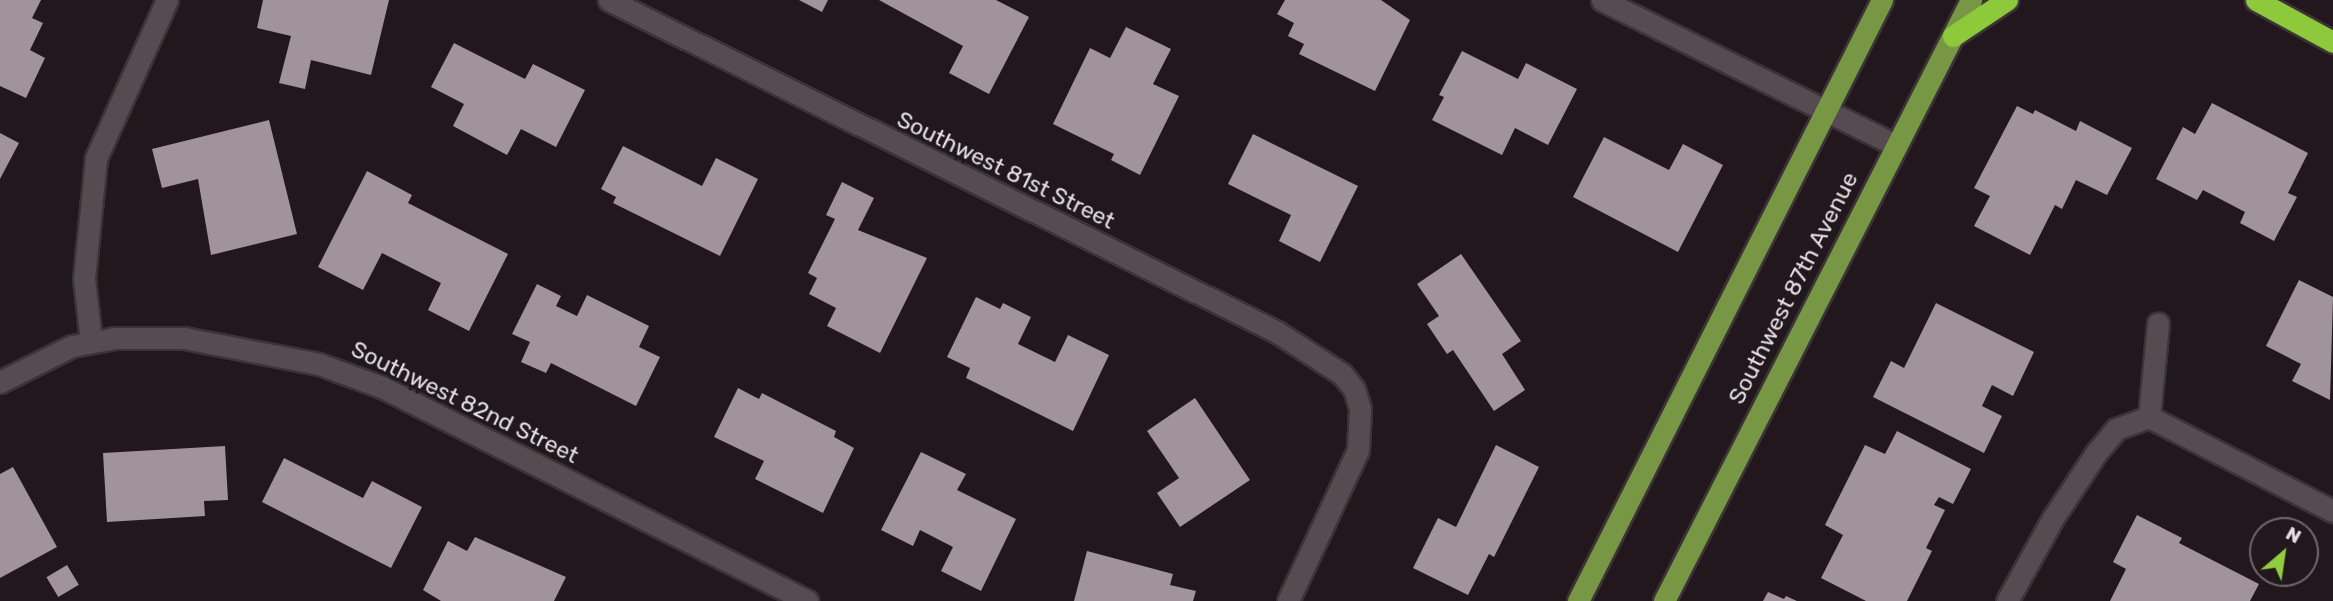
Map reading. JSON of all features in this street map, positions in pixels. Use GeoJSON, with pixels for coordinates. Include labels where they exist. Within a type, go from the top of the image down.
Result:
{"type":"FeatureCollection","features":[{"type":"Feature","properties":{"kind":"highway"},"geometry":{"type":"LineString","coordinates":[[1953,36],[2007,0]]}},
{"type":"Feature","properties":{"kind":"highway"},"geometry":{"type":"LineString","coordinates":[[2256,0],[2333,42]]}},
{"type":"Feature","properties":{"kind":"main road"},"geometry":{"type":"LineString","coordinates":[[1578,601],[1882,0]]}},
{"type":"Feature","properties":{"kind":"main road","name":"Southwest 87th Avenue"},"geometry":{"type":"LineString","coordinates":[[1664,601],[1971,0]]}},
{"type":"Feature","properties":{"kind":"street"},"geometry":{"type":"LineString","coordinates":[[91,341],[84,279],[96,158],[167,0]]}},
{"type":"Feature","properties":{"kind":"street","name":"Southwest 81st Street"},"geometry":{"type":"LineString","coordinates":[[608,0],[1277,332],[1342,374],[1354,389],[1360,409],[1362,431],[1353,466],[1288,601]]}},
{"type":"Feature","properties":{"kind":"street"},"geometry":{"type":"LineString","coordinates":[[1602,0],[1895,145]]}},
{"type":"Feature","properties":{"kind":"street"},"geometry":{"type":"LineString","coordinates":[[2149,417],[2158,323]]}},
{"type":"Feature","properties":{"kind":"street","name":"Southwest 82nd Street"},"geometry":{"type":"LineString","coordinates":[[0,382],[91,341],[184,338],[272,352],[341,370],[807,601]]}},
{"type":"Feature","properties":{"kind":"street"},"geometry":{"type":"LineString","coordinates":[[2007,601],[2053,517],[2096,453],[2116,429],[2149,417],[2333,510]]}},
{"type":"Feature","properties":{"kind":"building"},"geometry":{"type":"Polygon","coordinates":[[[0,0],[41,0],[32,18],[43,23],[30,50],[45,58],[26,98],[0,86],[0,0]]]}},
{"type":"Feature","properties":{"kind":"building"},"geometry":{"type":"Polygon","coordinates":[[[263,0],[389,0],[371,75],[311,60],[305,89],[279,83],[291,36],[257,28],[263,0]]]}},
{"type":"Feature","properties":{"kind":"building"},"geometry":{"type":"Polygon","coordinates":[[[799,0],[828,0],[822,12],[799,0]]]}},
{"type":"Feature","properties":{"kind":"building"},"geometry":{"type":"Polygon","coordinates":[[[879,0],[996,0],[1029,17],[989,94],[949,73],[963,46],[879,0]]]}},
{"type":"Feature","properties":{"kind":"building"},"geometry":{"type":"Polygon","coordinates":[[[1285,0],[1381,0],[1410,20],[1375,91],[1299,54],[1304,44],[1288,36],[1294,23],[1277,14],[1285,0]]]}},
{"type":"Feature","properties":{"kind":"building"},"geometry":{"type":"Polygon","coordinates":[[[1126,27],[1171,49],[1153,84],[1179,96],[1140,175],[1111,160],[1114,154],[1053,124],[1090,48],[1110,58],[1126,27]]]}},
{"type":"Feature","properties":{"kind":"building"},"geometry":{"type":"Polygon","coordinates":[[[454,43],[525,79],[533,64],[585,90],[556,147],[521,129],[507,155],[453,126],[464,104],[431,87],[454,43]]]}},
{"type":"Feature","properties":{"kind":"building"},"geometry":{"type":"Polygon","coordinates":[[[1462,51],[1518,79],[1526,63],[1577,89],[1548,145],[1515,128],[1502,155],[1432,120],[1444,97],[1439,95],[1462,51]]]}},
{"type":"Feature","properties":{"kind":"building"},"geometry":{"type":"Polygon","coordinates":[[[2212,103],[2308,153],[2288,193],[2297,197],[2274,241],[2240,223],[2245,212],[2203,190],[2197,200],[2156,179],[2183,127],[2195,134],[2212,103]]]}},
{"type":"Feature","properties":{"kind":"building"},"geometry":{"type":"Polygon","coordinates":[[[2017,106],[2033,114],[2035,110],[2076,131],[2080,121],[2132,148],[2107,195],[2076,180],[2062,209],[2055,205],[2030,255],[1974,226],[1990,196],[1974,188],[2017,106]]]}},
{"type":"Feature","properties":{"kind":"building"},"geometry":{"type":"Polygon","coordinates":[[[269,120],[297,234],[211,255],[198,179],[162,188],[152,149],[269,120]]]}},
{"type":"Feature","properties":{"kind":"building"},"geometry":{"type":"Polygon","coordinates":[[[0,133],[19,143],[0,179],[0,133]]]}},
{"type":"Feature","properties":{"kind":"building"},"geometry":{"type":"Polygon","coordinates":[[[1253,134],[1358,186],[1320,262],[1279,241],[1291,215],[1228,184],[1253,134]]]}},
{"type":"Feature","properties":{"kind":"building"},"geometry":{"type":"Polygon","coordinates":[[[1604,137],[1669,170],[1683,144],[1723,165],[1678,252],[1573,197],[1604,137]]]}},
{"type":"Feature","properties":{"kind":"building"},"geometry":{"type":"Polygon","coordinates":[[[623,146],[702,186],[716,158],[758,179],[720,256],[613,203],[616,197],[601,189],[623,146]]]}},
{"type":"Feature","properties":{"kind":"building"},"geometry":{"type":"Polygon","coordinates":[[[367,171],[412,195],[408,203],[508,254],[469,331],[428,310],[441,283],[382,253],[363,290],[318,267],[367,171]]]}},
{"type":"Feature","properties":{"kind":"building"},"geometry":{"type":"Polygon","coordinates":[[[842,182],[874,198],[858,230],[927,258],[880,353],[827,326],[836,308],[809,294],[817,278],[808,273],[835,219],[826,215],[842,182]]]}},
{"type":"Feature","properties":{"kind":"building"},"geometry":{"type":"Polygon","coordinates":[[[1461,254],[1521,341],[1502,354],[1525,390],[1494,411],[1453,350],[1447,354],[1427,324],[1439,316],[1417,284],[1461,254]]]}},
{"type":"Feature","properties":{"kind":"building"},"geometry":{"type":"Polygon","coordinates":[[[2299,280],[2333,297],[2330,400],[2292,381],[2301,364],[2266,346],[2299,280]]]}},
{"type":"Feature","properties":{"kind":"building"},"geometry":{"type":"Polygon","coordinates":[[[537,284],[561,296],[556,306],[577,316],[587,295],[649,326],[639,347],[660,357],[636,406],[551,363],[546,373],[521,362],[530,342],[512,334],[537,284]]]}},
{"type":"Feature","properties":{"kind":"building"},"geometry":{"type":"Polygon","coordinates":[[[976,297],[1000,309],[1003,303],[1031,317],[1018,344],[1055,362],[1068,335],[1109,355],[1073,431],[966,378],[970,368],[947,357],[976,297]]]}},
{"type":"Feature","properties":{"kind":"building"},"geometry":{"type":"Polygon","coordinates":[[[1936,303],[2034,352],[2013,396],[1992,385],[1982,406],[2002,416],[1984,453],[1873,397],[1891,361],[1904,368],[1936,303]]]}},
{"type":"Feature","properties":{"kind":"building"},"geometry":{"type":"Polygon","coordinates":[[[738,388],[759,399],[762,393],[836,431],[834,437],[854,448],[823,513],[755,479],[764,461],[714,437],[738,388]]]}},
{"type":"Feature","properties":{"kind":"building"},"geometry":{"type":"Polygon","coordinates":[[[1195,398],[1250,480],[1180,527],[1157,493],[1179,478],[1147,431],[1195,398]]]}},
{"type":"Feature","properties":{"kind":"building"},"geometry":{"type":"Polygon","coordinates":[[[1897,431],[1971,469],[1953,504],[1939,497],[1934,505],[1945,510],[1926,548],[1932,551],[1907,601],[1866,601],[1821,578],[1843,535],[1825,525],[1865,445],[1885,454],[1897,431]]]}},
{"type":"Feature","properties":{"kind":"building"},"geometry":{"type":"Polygon","coordinates":[[[1496,445],[1539,467],[1494,557],[1489,554],[1468,595],[1413,568],[1438,518],[1456,527],[1496,445]]]}},
{"type":"Feature","properties":{"kind":"building"},"geometry":{"type":"Polygon","coordinates":[[[225,446],[228,500],[204,501],[205,516],[107,522],[103,453],[225,446]]]}},
{"type":"Feature","properties":{"kind":"building"},"geometry":{"type":"Polygon","coordinates":[[[921,452],[966,474],[957,490],[1016,519],[981,591],[941,571],[953,547],[920,530],[913,546],[881,530],[921,452]]]}},
{"type":"Feature","properties":{"kind":"building"},"geometry":{"type":"Polygon","coordinates":[[[284,458],[363,498],[372,481],[422,507],[391,568],[262,502],[284,458]]]}},
{"type":"Feature","properties":{"kind":"building"},"geometry":{"type":"Polygon","coordinates":[[[13,467],[57,547],[0,578],[0,474],[13,467]]]}},
{"type":"Feature","properties":{"kind":"building"},"geometry":{"type":"Polygon","coordinates":[[[2137,515],[2182,538],[2179,543],[2249,579],[2249,587],[2257,587],[2250,601],[2110,601],[2126,569],[2113,562],[2137,515]]]}},
{"type":"Feature","properties":{"kind":"building"},"geometry":{"type":"Polygon","coordinates":[[[475,537],[566,577],[554,601],[441,601],[423,590],[448,541],[467,551],[475,537]]]}},
{"type":"Feature","properties":{"kind":"building"},"geometry":{"type":"Polygon","coordinates":[[[1087,551],[1173,574],[1170,585],[1196,591],[1193,601],[1074,601],[1087,551]]]}},
{"type":"Feature","properties":{"kind":"building"},"geometry":{"type":"Polygon","coordinates":[[[67,565],[79,585],[58,597],[46,577],[67,565]]]}},
{"type":"Feature","properties":{"kind":"building"},"geometry":{"type":"Polygon","coordinates":[[[1768,592],[1784,599],[1786,596],[1797,601],[1763,601],[1768,592]]]}}]}
